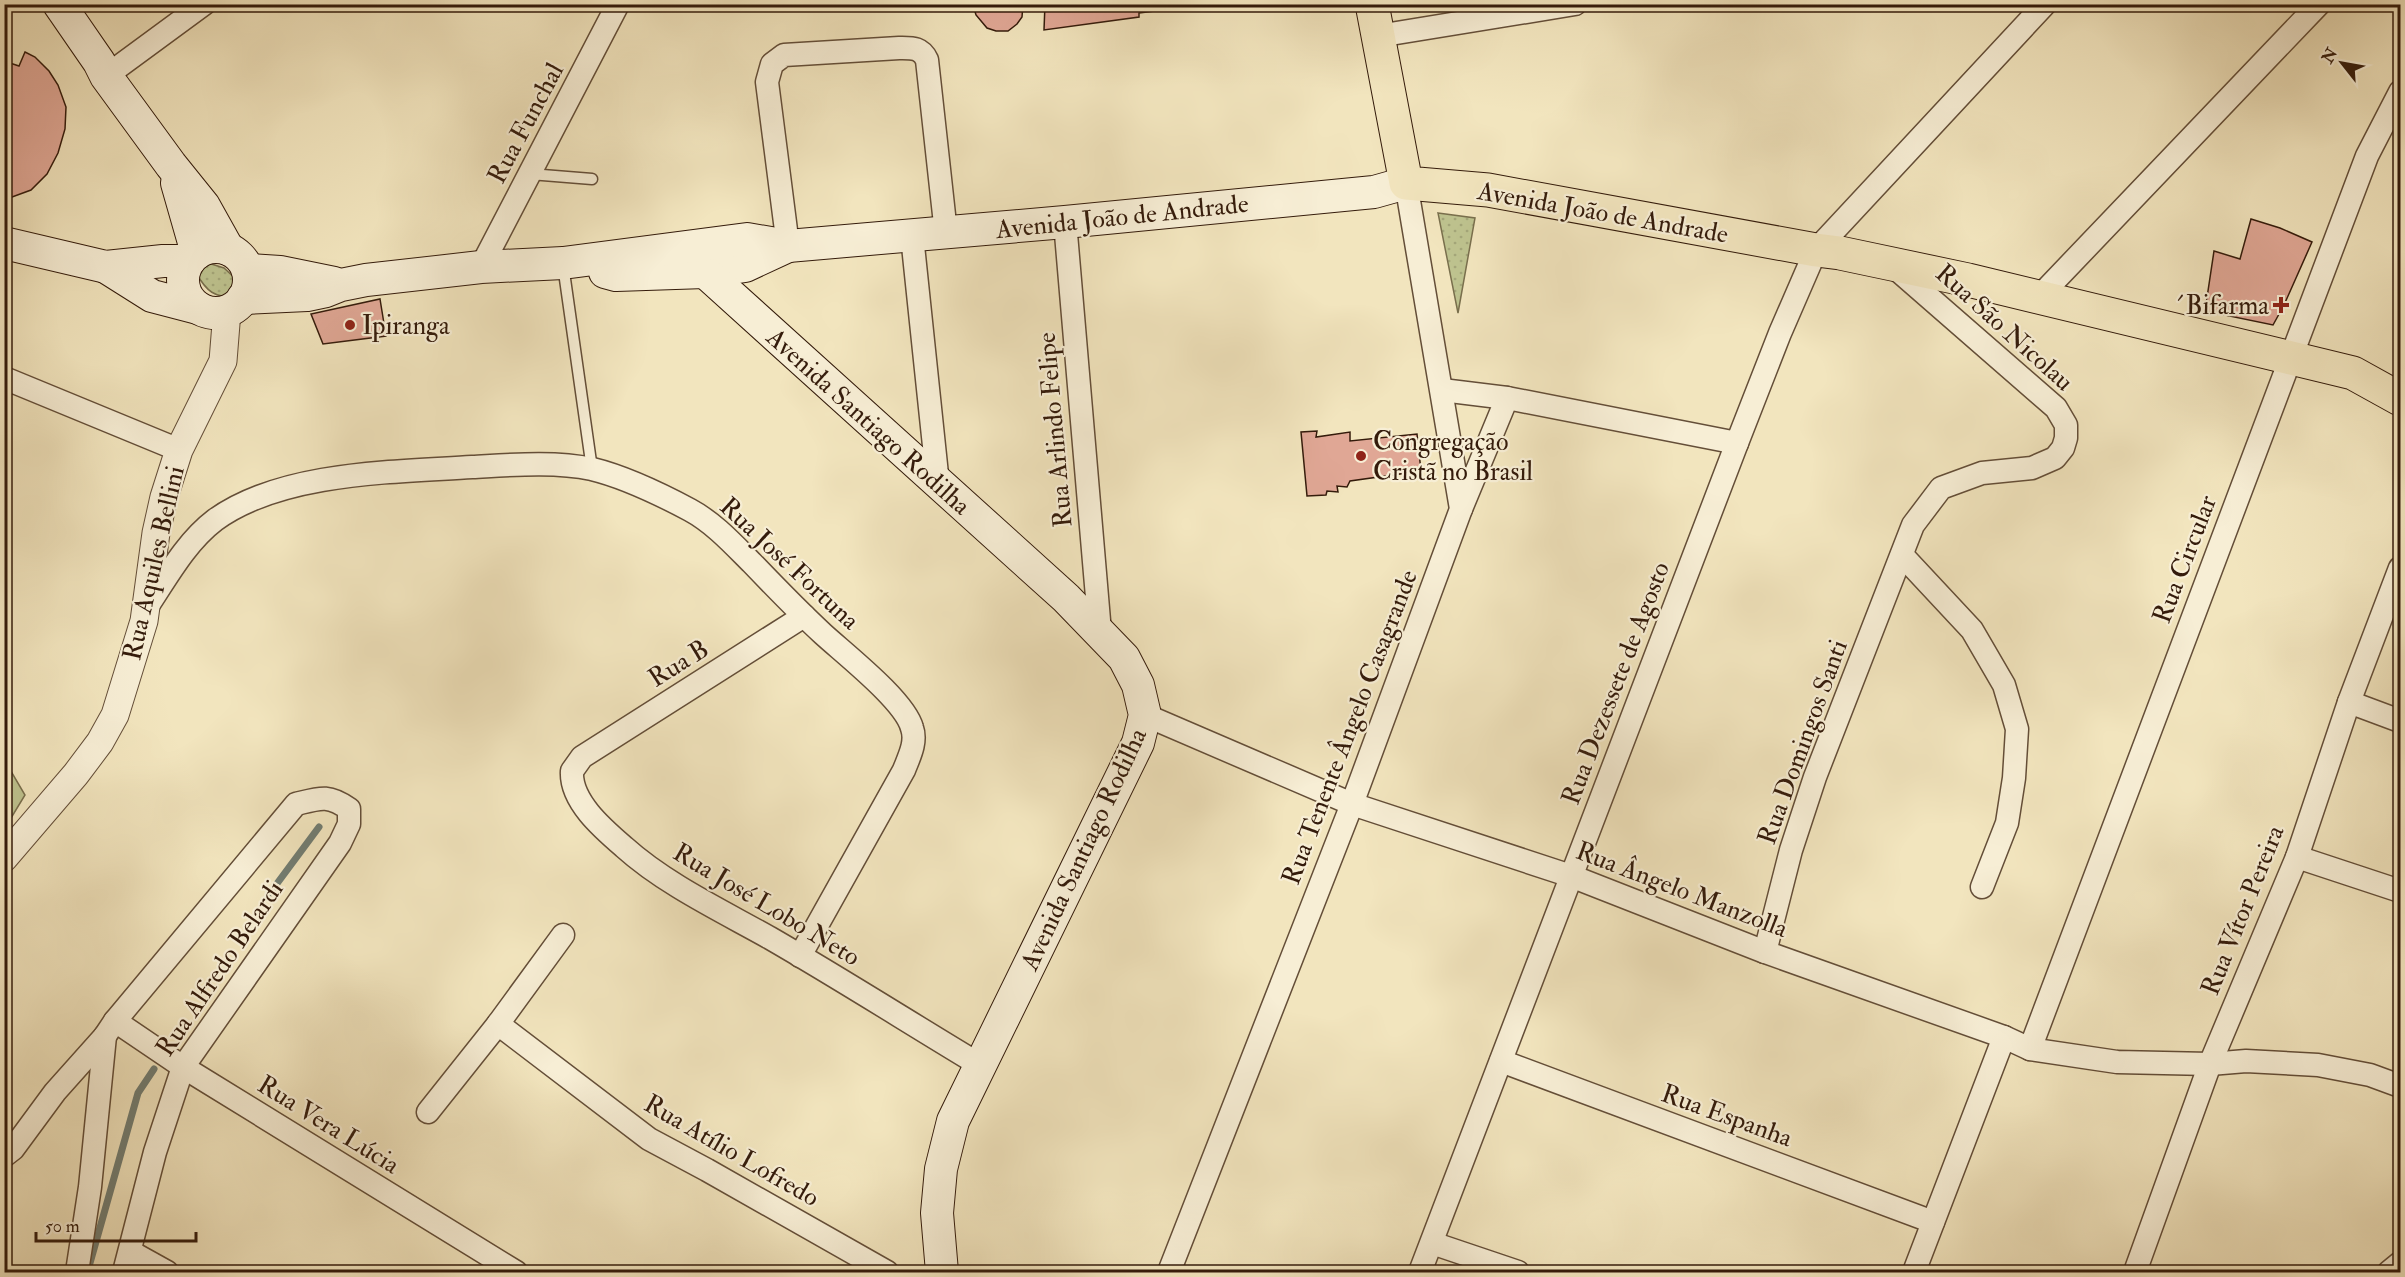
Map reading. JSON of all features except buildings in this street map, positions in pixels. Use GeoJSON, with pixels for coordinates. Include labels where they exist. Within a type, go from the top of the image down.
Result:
{"type":"FeatureCollection","features":[{"type":"Feature","properties":{"kind":"main road"},"geometry":{"type":"LineString","coordinates":[[59,4],[106,76],[204,207],[229,287]]}},
{"type":"Feature","properties":{"kind":"main road"},"geometry":{"type":"LineString","coordinates":[[1375,20],[1406,183]]}},
{"type":"Feature","properties":{"kind":"main road"},"geometry":{"type":"LineString","coordinates":[[171,165],[193,257],[185,270],[185,291],[190,301],[229,287]]}},
{"type":"Feature","properties":{"kind":"main road","name":"Avenida João de Andrade"},"geometry":{"type":"LineString","coordinates":[[229,287],[307,295],[340,285],[481,267],[563,263],[747,239],[779,244],[912,236],[1374,192],[1406,183],[1488,190],[1890,263],[2291,357],[2353,374],[2400,399]]}},
{"type":"Feature","properties":{"kind":"main road"},"geometry":{"type":"LineString","coordinates":[[4,243],[106,267],[152,296],[229,287]]}},
{"type":"Feature","properties":{"kind":"main road","name":"Avenida João de Andrade"},"geometry":{"type":"LineString","coordinates":[[563,263],[616,275],[705,272],[745,266],[779,244]]}},
{"type":"Feature","properties":{"kind":"main road"},"geometry":{"type":"LineString","coordinates":[[106,267],[193,257],[218,247],[229,287]]}},
{"type":"Feature","properties":{"kind":"main road"},"geometry":{"type":"LineString","coordinates":[[740,305],[737,290],[739,278],[745,266]]}},
{"type":"Feature","properties":{"kind":"main road","name":"Avenida Santiago Rodilha"},"geometry":{"type":"LineString","coordinates":[[705,272],[1100,632],[1124,658],[1138,685],[1145,715],[1138,743],[953,1121],[941,1169],[937,1213],[942,1272]]}},
{"type":"Feature","properties":{"kind":"street"},"geometry":{"type":"LineString","coordinates":[[106,76],[204,4]]}},
{"type":"Feature","properties":{"kind":"street","name":"Rua Funchal"},"geometry":{"type":"LineString","coordinates":[[481,267],[618,4]]}},
{"type":"Feature","properties":{"kind":"street"},"geometry":{"type":"LineString","coordinates":[[1375,20],[1575,4]]}},
{"type":"Feature","properties":{"kind":"street","name":"Rua Dezessete de Agosto"},"geometry":{"type":"LineString","coordinates":[[1420,1272],[1737,443],[1780,333],[1816,250],[2045,4]]}},
{"type":"Feature","properties":{"kind":"street"},"geometry":{"type":"LineString","coordinates":[[2039,297],[2319,4]]}},
{"type":"Feature","properties":{"kind":"street"},"geometry":{"type":"LineString","coordinates":[[779,244],[766,82],[772,64],[784,55],[899,48],[913,48],[924,54],[927,60],[946,233]]}},
{"type":"Feature","properties":{"kind":"street","name":"Rua Circular"},"geometry":{"type":"LineString","coordinates":[[2030,1049],[2367,156],[2400,92]]}},
{"type":"Feature","properties":{"kind":"street","name":"Rua Tenente Ângelo Casagrande"},"geometry":{"type":"LineString","coordinates":[[1169,1272],[1352,804],[1461,509],[1406,183]]}},
{"type":"Feature","properties":{"kind":"street","name":"Rua Arlindo Felipe"},"geometry":{"type":"LineString","coordinates":[[1065,222],[1100,632]]}},
{"type":"Feature","properties":{"kind":"street"},"geometry":{"type":"LineString","coordinates":[[912,236],[938,484]]}},
{"type":"Feature","properties":{"kind":"street","name":"Rua São Nicolau"},"geometry":{"type":"LineString","coordinates":[[1890,263],[2056,408],[2066,425],[2066,438],[2059,453],[2046,463],[2032,468],[1982,472],[1941,488],[1913,525],[1902,555]]}},
{"type":"Feature","properties":{"kind":"street","name":"Rua Aquiles Bellini"},"geometry":{"type":"LineString","coordinates":[[4,858],[76,774],[116,715],[147,607],[156,533],[164,497],[179,450],[223,361],[229,287]]}},
{"type":"Feature","properties":{"kind":"street"},"geometry":{"type":"LineString","coordinates":[[4,378],[179,450]]}},
{"type":"Feature","properties":{"kind":"street"},"geometry":{"type":"LineString","coordinates":[[1442,390],[1507,398],[1737,443]]}},
{"type":"Feature","properties":{"kind":"street"},"geometry":{"type":"LineString","coordinates":[[1461,509],[1507,398]]}},
{"type":"Feature","properties":{"kind":"street","name":"Rua José Fortuna"},"geometry":{"type":"LineString","coordinates":[[147,607],[198,534],[217,519],[244,504],[290,487],[338,478],[401,471],[545,465],[592,469],[633,484],[693,511],[722,533],[804,616],[904,711],[913,728],[913,747],[904,770],[800,956]]}},
{"type":"Feature","properties":{"kind":"street"},"geometry":{"type":"LineString","coordinates":[[1902,555],[1972,630],[2004,685],[2018,729],[2007,823],[1982,887]]}},
{"type":"Feature","properties":{"kind":"street","name":"Rua Domingos Santi"},"geometry":{"type":"LineString","coordinates":[[1765,952],[1791,850],[1815,777],[1902,555]]}},
{"type":"Feature","properties":{"kind":"street","name":"Rua Vítor Pereira"},"geometry":{"type":"LineString","coordinates":[[2135,1272],[2210,1064],[2297,856],[2349,702],[2400,568]]}},
{"type":"Feature","properties":{"kind":"street","name":"Rua B"},"geometry":{"type":"LineString","coordinates":[[582,757],[804,616]]}},
{"type":"Feature","properties":{"kind":"street"},"geometry":{"type":"LineString","coordinates":[[2349,702],[2400,721]]}},
{"type":"Feature","properties":{"kind":"street","name":"Rua Ângelo Manzolla"},"geometry":{"type":"LineString","coordinates":[[1145,715],[1352,804],[1571,876],[1765,952],[2004,1037],[2030,1049],[2117,1062],[2210,1064],[2246,1061],[2318,1065],[2370,1075],[2400,1086]]}},
{"type":"Feature","properties":{"kind":"street","name":"Rua José Lobo Neto"},"geometry":{"type":"LineString","coordinates":[[582,757],[572,771],[574,791],[589,812],[624,848],[654,871],[980,1065]]}},
{"type":"Feature","properties":{"kind":"street","name":"Rua Alfredo Belardi"},"geometry":{"type":"LineString","coordinates":[[110,1029],[296,804],[322,797],[335,799],[349,809],[349,824],[340,843],[183,1067],[155,1152],[127,1262]]}},
{"type":"Feature","properties":{"kind":"street"},"geometry":{"type":"LineString","coordinates":[[2297,856],[2400,891]]}},
{"type":"Feature","properties":{"kind":"street"},"geometry":{"type":"LineString","coordinates":[[428,1112],[498,1024],[563,935]]}},
{"type":"Feature","properties":{"kind":"street","name":"Rua Atílio Lofredo"},"geometry":{"type":"LineString","coordinates":[[498,1024],[649,1139],[887,1272]]}},
{"type":"Feature","properties":{"kind":"street"},"geometry":{"type":"LineString","coordinates":[[4,1156],[13,1149],[55,1092],[110,1029]]}},
{"type":"Feature","properties":{"kind":"street"},"geometry":{"type":"LineString","coordinates":[[77,1272],[110,1029]]}},
{"type":"Feature","properties":{"kind":"street","name":"Rua Vera Lúcia"},"geometry":{"type":"LineString","coordinates":[[110,1029],[183,1067],[516,1272]]}},
{"type":"Feature","properties":{"kind":"street"},"geometry":{"type":"LineString","coordinates":[[1914,1272],[2004,1037]]}},
{"type":"Feature","properties":{"kind":"street","name":"Rua Espanha"},"geometry":{"type":"LineString","coordinates":[[1501,1060],[1933,1222]]}},
{"type":"Feature","properties":{"kind":"street"},"geometry":{"type":"LineString","coordinates":[[1432,1243],[1518,1272]]}},
{"type":"Feature","properties":{"kind":"street"},"geometry":{"type":"LineString","coordinates":[[127,1262],[167,1272]]}},
{"type":"Feature","properties":{"kind":"street"},"geometry":{"type":"LineString","coordinates":[[2389,1272],[2400,1263]]}},
{"type":"Feature","properties":{"kind":"lane"},"geometry":{"type":"LineString","coordinates":[[530,174],[592,179]]}},
{"type":"Feature","properties":{"kind":"lane"},"geometry":{"type":"LineString","coordinates":[[563,263],[592,469]]}},
{"type":"Feature","properties":{"kind":"green space"},"geometry":{"type":"Polygon","coordinates":[[[1438,213],[1475,218],[1458,313],[1438,213]]]}},
{"type":"Feature","properties":{"kind":"green space"},"geometry":{"type":"Polygon","coordinates":[[[205,262],[224,268],[239,282],[240,291],[236,298],[217,295],[204,285],[196,273],[205,262]]]}},
{"type":"Feature","properties":{"kind":"green space"},"geometry":{"type":"Polygon","coordinates":[[[5,761],[25,795],[5,828],[5,761]]]}},
{"type":"Feature","properties":{"kind":"waterway"},"geometry":{"type":"LineString","coordinates":[[270,893],[319,827]]}},
{"type":"Feature","properties":{"kind":"waterway"},"geometry":{"type":"LineString","coordinates":[[88,1270],[138,1093],[154,1069]]}},
{"type":"Feature","properties":{"kind":"place","name":"´Bifarma"},"geometry":{"type":"Point","coordinates":[2281,305]}},
{"type":"Feature","properties":{"kind":"place","name":"Ipiranga"},"geometry":{"type":"Point","coordinates":[350,325]}},
{"type":"Feature","properties":{"kind":"place","name":"Congregação Cristã no Brasil"},"geometry":{"type":"Point","coordinates":[1361,456]}}]}
